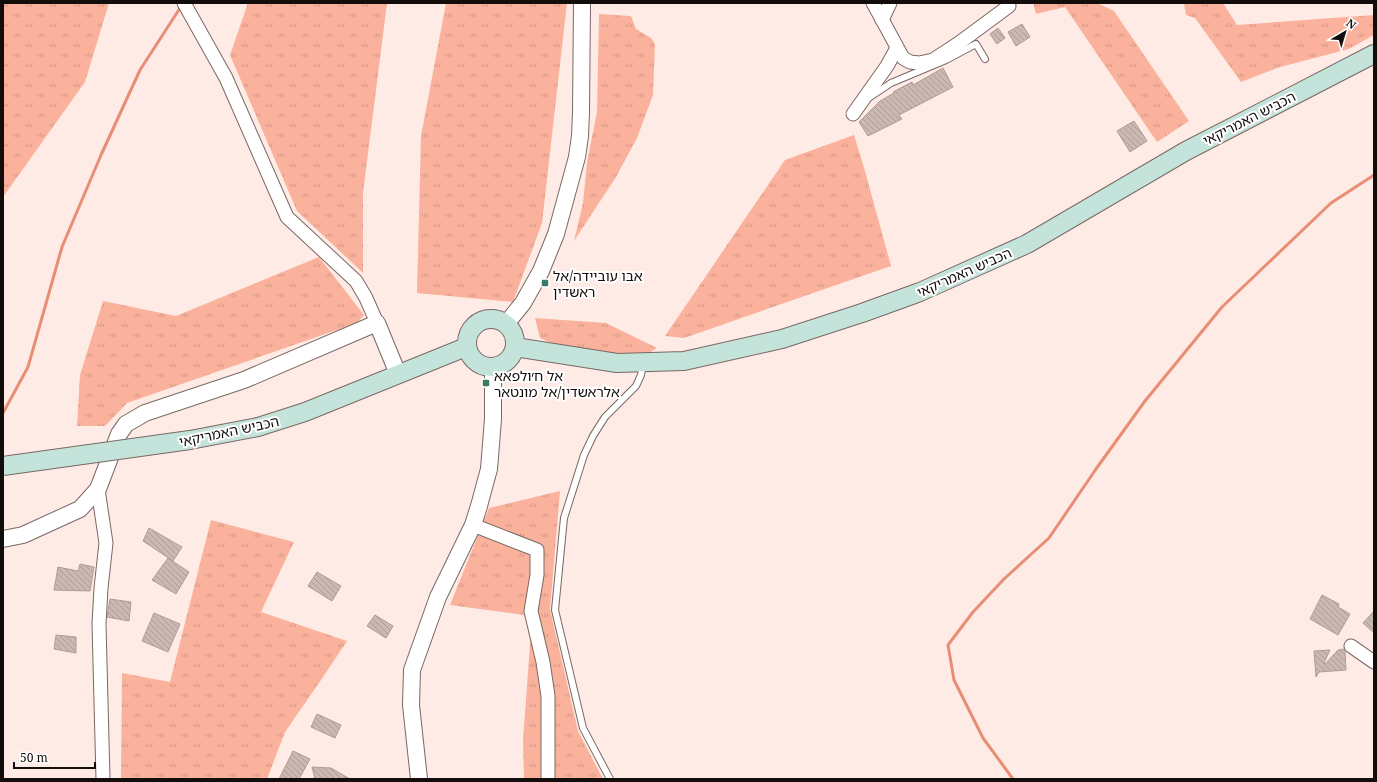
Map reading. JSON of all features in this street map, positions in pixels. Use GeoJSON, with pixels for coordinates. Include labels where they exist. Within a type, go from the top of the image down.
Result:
{"type":"FeatureCollection","features":[{"type":"Feature","properties":{"kind":"main road","name":"הכביש האמריקאי"},"geometry":{"type":"LineString","coordinates":[[515,347],[617,363],[684,361],[782,339],[862,313],[920,292],[1027,244],[1186,151],[1374,54]]}},
{"type":"Feature","properties":{"kind":"main road"},"geometry":{"type":"LineString","coordinates":[[482,320],[499,320],[506,324],[514,335],[515,347],[512,355],[508,361],[501,366],[493,368],[479,365],[473,360],[466,347],[470,331],[482,320]]}},
{"type":"Feature","properties":{"kind":"main road","name":"הכביש האמריקאי"},"geometry":{"type":"LineString","coordinates":[[3,466],[190,440],[258,427],[306,412],[466,347]]}},
{"type":"Feature","properties":{"kind":"street"},"geometry":{"type":"LineString","coordinates":[[184,3],[226,78],[287,217],[356,281],[366,298],[398,374]]}},
{"type":"Feature","properties":{"kind":"street"},"geometry":{"type":"LineString","coordinates":[[506,324],[523,303],[541,271],[556,234],[577,158],[581,112],[582,3]]}},
{"type":"Feature","properties":{"kind":"street"},"geometry":{"type":"LineString","coordinates":[[873,3],[903,58],[910,62],[919,63],[933,60],[959,43],[1009,6]]}},
{"type":"Feature","properties":{"kind":"street"},"geometry":{"type":"LineString","coordinates":[[882,20],[890,3]]}},
{"type":"Feature","properties":{"kind":"street"},"geometry":{"type":"LineString","coordinates":[[857,108],[887,66],[897,48]]}},
{"type":"Feature","properties":{"kind":"street"},"geometry":{"type":"LineString","coordinates":[[3,539],[23,535],[80,509],[98,489],[119,434],[126,424],[145,413],[244,380],[377,323]]}},
{"type":"Feature","properties":{"kind":"street"},"geometry":{"type":"LineString","coordinates":[[419,779],[411,705],[412,670],[438,597],[473,525],[489,469],[493,420],[493,368]]}},
{"type":"Feature","properties":{"kind":"street"},"geometry":{"type":"LineString","coordinates":[[98,489],[106,543],[99,624],[103,779]]}},
{"type":"Feature","properties":{"kind":"street"},"geometry":{"type":"LineString","coordinates":[[473,525],[537,550],[537,575],[531,611],[543,662],[548,696],[548,779]]}},
{"type":"Feature","properties":{"kind":"street"},"geometry":{"type":"LineString","coordinates":[[1351,646],[1374,662]]}},
{"type":"Feature","properties":{"kind":"lane"},"geometry":{"type":"LineString","coordinates":[[857,108],[891,83],[946,60],[976,44],[985,59]]}},
{"type":"Feature","properties":{"kind":"lane"},"geometry":{"type":"LineString","coordinates":[[610,779],[583,728],[555,610],[564,518],[584,455],[593,436],[605,417],[636,386],[641,374],[643,363]]}},
{"type":"Feature","properties":{"kind":"green space"},"geometry":{"type":"Polygon","coordinates":[[[3,3],[109,3],[85,82],[3,197],[3,3]]]}},
{"type":"Feature","properties":{"kind":"green space"},"geometry":{"type":"Polygon","coordinates":[[[248,3],[387,3],[363,193],[363,273],[297,211],[230,55],[248,3]]]}},
{"type":"Feature","properties":{"kind":"green space"},"geometry":{"type":"Polygon","coordinates":[[[446,3],[567,3],[542,223],[513,302],[417,293],[421,136],[446,3]]]}},
{"type":"Feature","properties":{"kind":"green space"},"geometry":{"type":"Polygon","coordinates":[[[1033,3],[1097,3],[1114,11],[1189,121],[1157,142],[1065,7],[1036,14],[1033,3]]]}},
{"type":"Feature","properties":{"kind":"green space"},"geometry":{"type":"Polygon","coordinates":[[[1184,3],[1223,3],[1237,25],[1374,15],[1374,35],[1349,49],[1280,67],[1241,82],[1195,18],[1186,15],[1184,3]]]}},
{"type":"Feature","properties":{"kind":"green space"},"geometry":{"type":"Polygon","coordinates":[[[599,14],[631,16],[636,29],[651,38],[655,44],[653,95],[637,138],[616,177],[574,241],[583,203],[587,162],[597,112],[599,14]]]}},
{"type":"Feature","properties":{"kind":"green space"},"geometry":{"type":"Polygon","coordinates":[[[854,135],[891,266],[684,338],[665,336],[785,160],[854,135]]]}},
{"type":"Feature","properties":{"kind":"green space"},"geometry":{"type":"Polygon","coordinates":[[[319,257],[364,315],[357,323],[127,403],[105,426],[77,426],[80,375],[103,301],[176,316],[319,257]]]}},
{"type":"Feature","properties":{"kind":"green space"},"geometry":{"type":"Polygon","coordinates":[[[535,318],[606,323],[657,348],[617,373],[540,338],[535,318]]]}},
{"type":"Feature","properties":{"kind":"green space"},"geometry":{"type":"Polygon","coordinates":[[[560,491],[550,609],[578,731],[603,779],[524,779],[523,741],[532,616],[450,605],[489,508],[560,491]]]}},
{"type":"Feature","properties":{"kind":"green space"},"geometry":{"type":"Polygon","coordinates":[[[211,520],[294,542],[261,612],[347,641],[285,732],[267,779],[121,779],[122,673],[170,682],[211,520]]]}},
{"type":"Feature","properties":{"kind":"building"},"geometry":{"type":"Polygon","coordinates":[[[1022,24],[1030,37],[1016,46],[1008,32],[1022,24]]]}},
{"type":"Feature","properties":{"kind":"building"},"geometry":{"type":"Polygon","coordinates":[[[998,28],[1005,38],[997,44],[990,34],[998,28]]]}},
{"type":"Feature","properties":{"kind":"building"},"geometry":{"type":"Polygon","coordinates":[[[943,68],[953,87],[899,115],[902,119],[868,136],[859,122],[880,101],[912,82],[913,85],[943,68]]]}},
{"type":"Feature","properties":{"kind":"building"},"geometry":{"type":"Polygon","coordinates":[[[1134,121],[1147,141],[1130,152],[1117,131],[1134,121]]]}},
{"type":"Feature","properties":{"kind":"building"},"geometry":{"type":"Polygon","coordinates":[[[149,528],[182,547],[173,561],[143,541],[149,528]]]}},
{"type":"Feature","properties":{"kind":"building"},"geometry":{"type":"Polygon","coordinates":[[[168,558],[189,572],[176,594],[152,580],[168,558]]]}},
{"type":"Feature","properties":{"kind":"building"},"geometry":{"type":"Polygon","coordinates":[[[80,564],[94,567],[90,591],[54,590],[58,567],[78,571],[80,564]]]}},
{"type":"Feature","properties":{"kind":"building"},"geometry":{"type":"Polygon","coordinates":[[[317,572],[341,586],[332,601],[308,586],[317,572]]]}},
{"type":"Feature","properties":{"kind":"building"},"geometry":{"type":"Polygon","coordinates":[[[1322,595],[1339,604],[1338,607],[1350,614],[1338,635],[1310,619],[1322,595]]]}},
{"type":"Feature","properties":{"kind":"building"},"geometry":{"type":"Polygon","coordinates":[[[110,599],[131,602],[129,621],[107,617],[110,599]]]}},
{"type":"Feature","properties":{"kind":"building"},"geometry":{"type":"Polygon","coordinates":[[[1374,611],[1374,633],[1363,623],[1374,611]]]}},
{"type":"Feature","properties":{"kind":"building"},"geometry":{"type":"Polygon","coordinates":[[[154,613],[180,624],[168,652],[142,641],[154,613]]]}},
{"type":"Feature","properties":{"kind":"building"},"geometry":{"type":"Polygon","coordinates":[[[375,615],[393,626],[386,638],[367,626],[375,615]]]}},
{"type":"Feature","properties":{"kind":"building"},"geometry":{"type":"Polygon","coordinates":[[[56,635],[76,637],[76,653],[54,649],[56,635]]]}},
{"type":"Feature","properties":{"kind":"building"},"geometry":{"type":"Polygon","coordinates":[[[1344,649],[1346,670],[1319,672],[1316,677],[1314,651],[1330,650],[1324,663],[1325,664],[1338,650],[1344,649]]]}},
{"type":"Feature","properties":{"kind":"building"},"geometry":{"type":"Polygon","coordinates":[[[317,714],[341,725],[335,738],[311,727],[317,714]]]}},
{"type":"Feature","properties":{"kind":"building"},"geometry":{"type":"Polygon","coordinates":[[[293,751],[310,759],[299,779],[279,779],[293,751]]]}},
{"type":"Feature","properties":{"kind":"building"},"geometry":{"type":"Polygon","coordinates":[[[312,767],[331,768],[350,779],[315,779],[312,767]]]}},
{"type":"Feature","properties":{"kind":"waterway"},"geometry":{"type":"LineString","coordinates":[[3,413],[28,367],[62,247],[101,155],[140,70],[182,5]]}},
{"type":"Feature","properties":{"kind":"waterway"},"geometry":{"type":"LineString","coordinates":[[1013,779],[983,738],[954,680],[948,645],[973,612],[1004,579],[1049,538],[1145,401],[1222,307],[1331,203],[1374,175]]}},
{"type":"Feature","properties":{"kind":"place","name":"אבו עוביידה/אל ראשדין"},"geometry":{"type":"Point","coordinates":[545,283]}},
{"type":"Feature","properties":{"kind":"place","name":"אל ח׳ולפאא אלראשדין/אל מונטאר"},"geometry":{"type":"Point","coordinates":[486,383]}}]}
